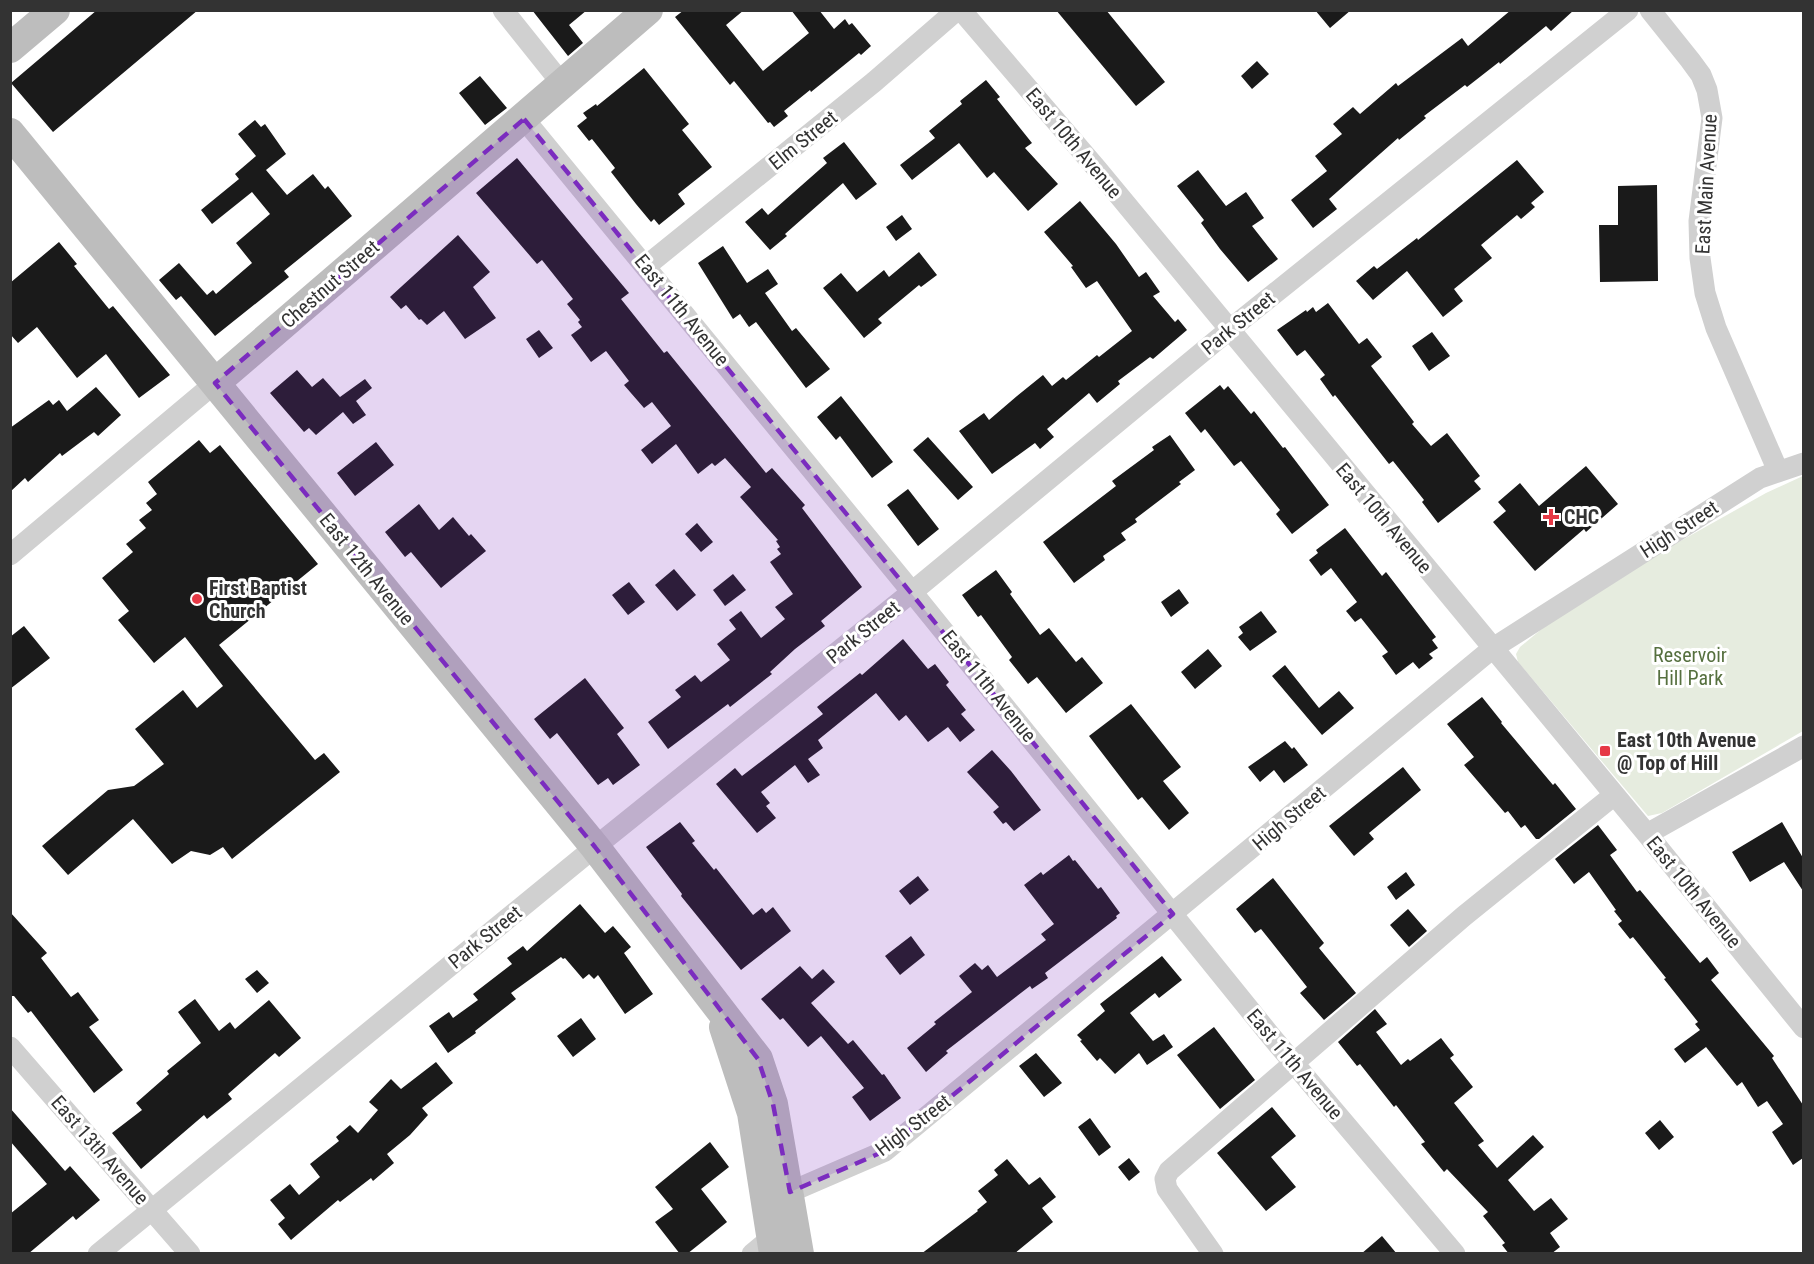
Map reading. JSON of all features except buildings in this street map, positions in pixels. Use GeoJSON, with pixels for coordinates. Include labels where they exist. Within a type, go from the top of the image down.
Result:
{"type":"FeatureCollection","features":[{"type":"Feature","properties":{"kind":"street"},"geometry":{"type":"LineString","coordinates":[[10,48],[55,10]]}},
{"type":"Feature","properties":{"kind":"street"},"geometry":{"type":"LineString","coordinates":[[503,10],[563,85]]}},
{"type":"Feature","properties":{"kind":"street","name":"Chestnut Street"},"geometry":{"type":"LineString","coordinates":[[10,555],[215,383],[648,10]]}},
{"type":"Feature","properties":{"kind":"street","name":"Elm Street"},"geometry":{"type":"LineString","coordinates":[[646,266],[874,82],[957,10]]}},
{"type":"Feature","properties":{"kind":"street","name":"East 10th Avenue"},"geometry":{"type":"LineString","coordinates":[[961,10],[1097,169],[1613,796],[1647,834],[1803,1028]]}},
{"type":"Feature","properties":{"kind":"street","name":"Park Street"},"geometry":{"type":"LineString","coordinates":[[98,1254],[595,847],[912,592],[1229,330],[1628,10]]}},
{"type":"Feature","properties":{"kind":"street","name":"East Main Avenue"},"geometry":{"type":"LineString","coordinates":[[1650,10],[1701,75],[1707,90],[1712,118],[1699,221],[1700,258],[1705,293],[1716,328],[1778,471]]}},
{"type":"Feature","properties":{"kind":"street","name":"East 11th Avenue"},"geometry":{"type":"LineString","coordinates":[[524,118],[1294,1063],[1455,1254]]}},
{"type":"Feature","properties":{"kind":"street","name":"East 12th Avenue"},"geometry":{"type":"LineString","coordinates":[[10,133],[595,847],[718,1010],[752,1113],[763,1178],[778,1198]]}},
{"type":"Feature","properties":{"kind":"street","name":"High Street"},"geometry":{"type":"LineString","coordinates":[[778,1198],[885,1151],[1493,648],[1754,482],[1803,463]]}},
{"type":"Feature","properties":{"kind":"street"},"geometry":{"type":"LineString","coordinates":[[1647,834],[1803,746]]}},
{"type":"Feature","properties":{"kind":"street"},"geometry":{"type":"LineString","coordinates":[[1213,1254],[1167,1190],[1166,1176],[1179,1161],[1464,916],[1613,796]]}},
{"type":"Feature","properties":{"kind":"street","name":"East 13th Avenue"},"geometry":{"type":"LineString","coordinates":[[10,1047],[190,1254]]}},
{"type":"Feature","properties":{"kind":"street"},"geometry":{"type":"LineString","coordinates":[[765,1249],[778,1198]]}},
{"type":"Feature","properties":{"kind":"street"},"geometry":{"type":"LineString","coordinates":[[778,1198],[799,1254]]}},
{"type":"Feature","properties":{"kind":"highlighted area"},"geometry":{"type":"Polygon","coordinates":[[[524,119],[1173,914],[885,1151],[790,1192],[773,1104],[758,1059],[595,847],[215,383],[524,119]]]}},
{"type":"Feature","properties":{"kind":"green space","name":"Reservoir Hill Park"},"geometry":{"type":"Polygon","coordinates":[[[1803,476],[1803,731],[1662,813],[1648,816],[1518,662],[1516,654],[1520,647],[1562,612],[1652,557],[1766,493],[1803,476]]]}},
{"type":"Feature","properties":{"kind":"place","name":"CHC"},"geometry":{"type":"Point","coordinates":[1551,517]}},
{"type":"Feature","properties":{"kind":"place","name":"First Baptist Church"},"geometry":{"type":"Point","coordinates":[197,599]}},
{"type":"Feature","properties":{"kind":"place","name":"East 10th Avenue @ Top of Hill"},"geometry":{"type":"Point","coordinates":[1605,751]}}]}
